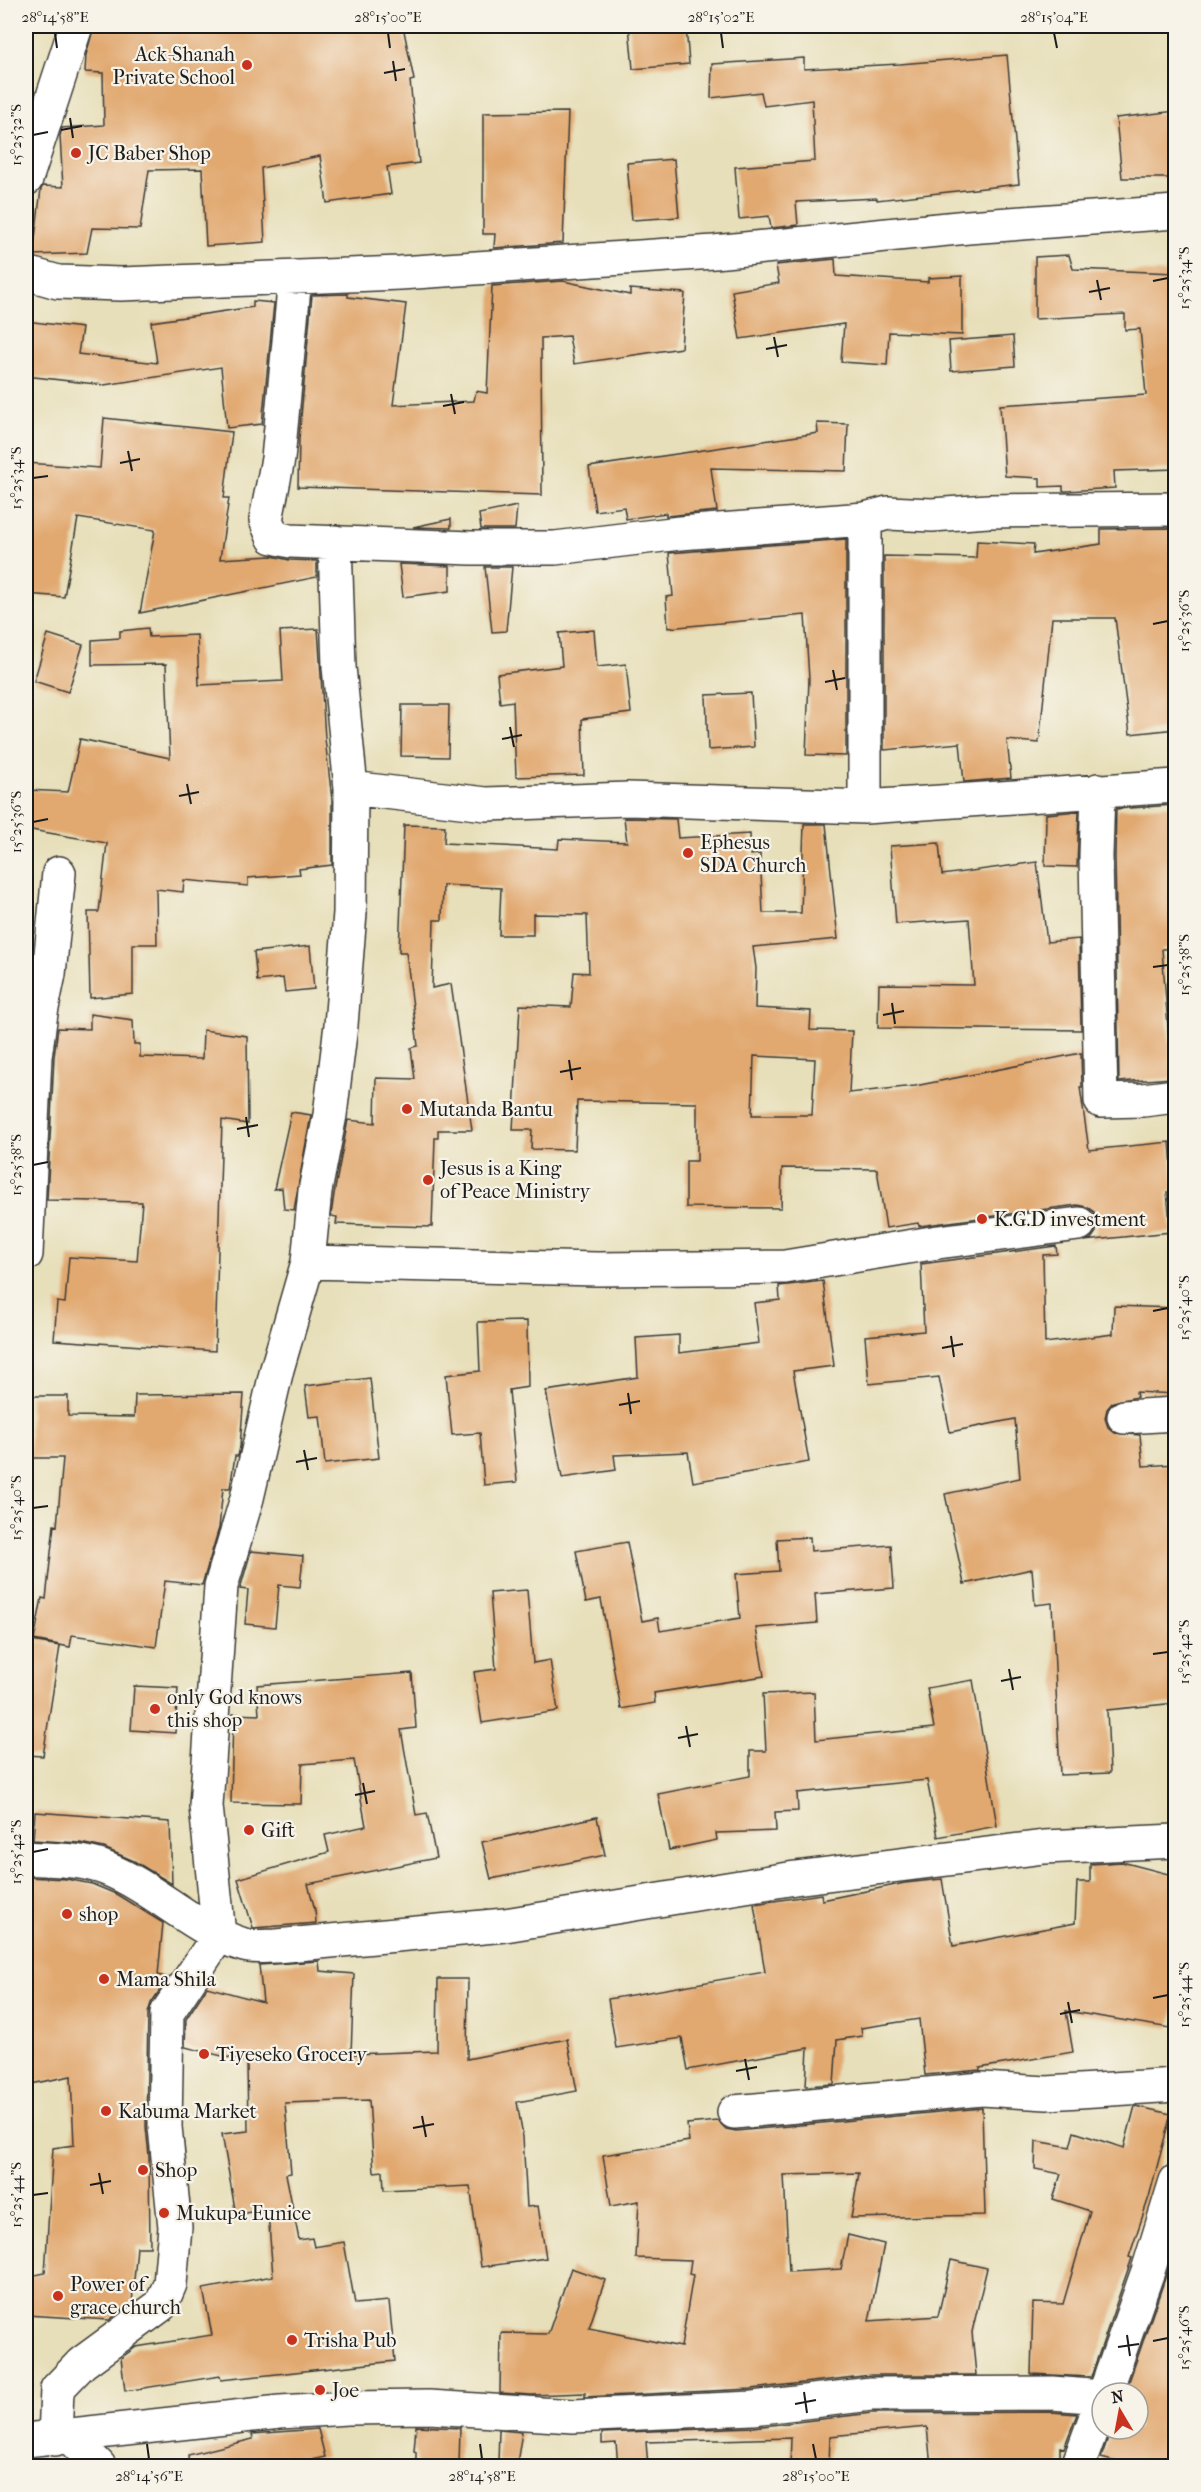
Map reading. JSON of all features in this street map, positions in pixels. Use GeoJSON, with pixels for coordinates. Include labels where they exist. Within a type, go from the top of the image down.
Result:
{"type":"FeatureCollection","features":[{"type":"Feature","properties":{"kind":"street"},"geometry":{"type":"LineString","coordinates":[[26,179],[66,27]]}},
{"type":"Feature","properties":{"kind":"street"},"geometry":{"type":"LineString","coordinates":[[26,273],[58,282],[121,284],[400,273],[714,252],[968,227],[1176,212]]}},
{"type":"Feature","properties":{"kind":"street"},"geometry":{"type":"LineString","coordinates":[[295,277],[278,459],[266,520],[273,537],[290,542],[471,548],[555,548],[680,533],[865,519],[888,513],[932,515],[988,511],[1176,509]]}},
{"type":"Feature","properties":{"kind":"street"},"geometry":{"type":"LineString","coordinates":[[865,519],[865,807]]}},
{"type":"Feature","properties":{"kind":"street"},"geometry":{"type":"LineString","coordinates":[[50,2438],[57,2389],[82,2363],[161,2306],[170,2284],[175,2227],[165,2127],[167,2013],[219,1935],[206,1806],[222,1586],[247,1498],[277,1369],[308,1262],[315,1191],[330,1115],[341,1025],[350,913],[351,788],[339,667],[335,542]]}},
{"type":"Feature","properties":{"kind":"street"},"geometry":{"type":"LineString","coordinates":[[351,788],[486,804],[628,799],[865,807],[1176,786]]}},
{"type":"Feature","properties":{"kind":"street"},"geometry":{"type":"LineString","coordinates":[[1098,790],[1096,856],[1101,1101],[1176,1096]]}},
{"type":"Feature","properties":{"kind":"street"},"geometry":{"type":"LineString","coordinates":[[26,1254],[35,1057],[41,1013],[50,974],[59,873]]}},
{"type":"Feature","properties":{"kind":"street"},"geometry":{"type":"LineString","coordinates":[[308,1262],[597,1269],[784,1267],[938,1242],[1079,1224]]}},
{"type":"Feature","properties":{"kind":"street"},"geometry":{"type":"LineString","coordinates":[[1124,1418],[1176,1414]]}},
{"type":"Feature","properties":{"kind":"street"},"geometry":{"type":"LineString","coordinates":[[26,1858],[77,1861],[108,1869],[219,1935],[246,1946],[276,1947],[506,1925],[831,1873],[1044,1847],[1176,1841]]}},
{"type":"Feature","properties":{"kind":"street"},"geometry":{"type":"LineString","coordinates":[[734,2112],[982,2089],[1047,2093],[1176,2085]]}},
{"type":"Feature","properties":{"kind":"street"},"geometry":{"type":"LineString","coordinates":[[1109,2381],[1148,2271],[1176,2181]]}},
{"type":"Feature","properties":{"kind":"street"},"geometry":{"type":"LineString","coordinates":[[50,2438],[280,2412],[348,2408],[429,2407],[573,2416],[753,2408],[871,2394],[1052,2393],[1090,2398]]}},
{"type":"Feature","properties":{"kind":"street"},"geometry":{"type":"LineString","coordinates":[[1078,2466],[1090,2432]]}},
{"type":"Feature","properties":{"kind":"street"},"geometry":{"type":"LineString","coordinates":[[50,2438],[99,2466]]}},
{"type":"Feature","properties":{"kind":"building"},"geometry":{"type":"Polygon","coordinates":[[[94,26],[194,29],[194,26],[403,26],[414,80],[410,81],[419,163],[387,167],[391,194],[327,203],[320,156],[261,168],[265,242],[206,246],[202,169],[149,170],[140,229],[92,228],[87,253],[33,255],[41,189],[43,186],[63,187],[60,136],[62,128],[104,125],[103,73],[85,72],[86,55],[94,26]]]}},
{"type":"Feature","properties":{"kind":"building"},"geometry":{"type":"Polygon","coordinates":[[[629,26],[686,26],[689,64],[633,69],[629,26]]]}},
{"type":"Feature","properties":{"kind":"building"},"geometry":{"type":"Polygon","coordinates":[[[1007,55],[1019,184],[877,200],[877,198],[796,202],[798,225],[771,228],[769,216],[739,219],[735,167],[815,161],[812,100],[764,106],[761,92],[711,98],[712,64],[804,58],[804,69],[1007,55]]]}},
{"type":"Feature","properties":{"kind":"building"},"geometry":{"type":"Polygon","coordinates":[[[1176,111],[1176,178],[1122,178],[1116,118],[1176,111]]]}},
{"type":"Feature","properties":{"kind":"building"},"geometry":{"type":"Polygon","coordinates":[[[568,112],[563,243],[494,248],[495,234],[483,234],[483,113],[568,112]]]}},
{"type":"Feature","properties":{"kind":"building"},"geometry":{"type":"Polygon","coordinates":[[[674,159],[679,217],[632,220],[627,163],[674,159]]]}},
{"type":"Feature","properties":{"kind":"building"},"geometry":{"type":"Polygon","coordinates":[[[1069,255],[1073,269],[1176,273],[1176,469],[1114,471],[1115,488],[1067,491],[1063,491],[1063,486],[1040,487],[1040,478],[1005,476],[1000,405],[1146,395],[1140,329],[1125,330],[1125,314],[1035,319],[1035,257],[1069,255]]]}},
{"type":"Feature","properties":{"kind":"building"},"geometry":{"type":"Polygon","coordinates":[[[835,259],[836,276],[928,282],[928,278],[962,276],[962,335],[889,332],[887,365],[841,362],[844,324],[740,339],[732,291],[779,283],[776,265],[835,259]]]}},
{"type":"Feature","properties":{"kind":"building"},"geometry":{"type":"Polygon","coordinates":[[[563,281],[630,295],[630,289],[685,293],[681,348],[574,364],[569,336],[541,338],[542,495],[298,487],[299,439],[312,295],[348,294],[348,297],[406,304],[393,405],[474,401],[476,391],[487,393],[492,286],[563,281]]]}},
{"type":"Feature","properties":{"kind":"building"},"geometry":{"type":"Polygon","coordinates":[[[253,301],[274,303],[262,424],[227,428],[221,367],[104,385],[26,376],[26,321],[82,328],[78,354],[157,363],[151,322],[253,307],[253,301]]]}},
{"type":"Feature","properties":{"kind":"building"},"geometry":{"type":"Polygon","coordinates":[[[1013,336],[1015,366],[951,371],[949,341],[1013,336]]]}},
{"type":"Feature","properties":{"kind":"building"},"geometry":{"type":"Polygon","coordinates":[[[104,418],[232,432],[224,498],[229,498],[220,559],[272,556],[289,560],[317,561],[317,577],[140,613],[155,530],[78,518],[64,597],[26,594],[26,463],[100,468],[104,418]]]}},
{"type":"Feature","properties":{"kind":"building"},"geometry":{"type":"Polygon","coordinates":[[[817,423],[848,424],[846,471],[711,468],[717,511],[666,516],[666,513],[626,519],[624,507],[595,511],[589,467],[818,433],[817,423]]]}},
{"type":"Feature","properties":{"kind":"building"},"geometry":{"type":"Polygon","coordinates":[[[517,506],[515,529],[481,529],[479,514],[517,506]]]}},
{"type":"Feature","properties":{"kind":"building"},"geometry":{"type":"Polygon","coordinates":[[[451,519],[451,528],[413,527],[451,519]]]}},
{"type":"Feature","properties":{"kind":"building"},"geometry":{"type":"Polygon","coordinates":[[[1176,528],[1176,729],[1130,734],[1115,618],[1052,618],[1039,743],[1007,740],[1011,778],[964,782],[960,743],[884,750],[884,556],[976,558],[977,541],[1034,544],[1033,554],[1101,544],[1101,529],[1176,528]]]}},
{"type":"Feature","properties":{"kind":"building"},"geometry":{"type":"Polygon","coordinates":[[[846,539],[846,756],[806,755],[809,679],[805,615],[668,628],[666,597],[673,596],[669,553],[846,539]]]}},
{"type":"Feature","properties":{"kind":"building"},"geometry":{"type":"Polygon","coordinates":[[[399,564],[450,566],[450,591],[403,597],[399,564]]]}},
{"type":"Feature","properties":{"kind":"building"},"geometry":{"type":"Polygon","coordinates":[[[485,567],[512,567],[506,631],[492,632],[485,567]]]}},
{"type":"Feature","properties":{"kind":"building"},"geometry":{"type":"Polygon","coordinates":[[[148,628],[149,637],[197,635],[199,685],[283,681],[280,631],[318,629],[325,738],[332,800],[332,865],[299,869],[300,874],[248,878],[248,886],[184,880],[183,892],[156,889],[157,944],[133,944],[133,994],[90,998],[88,912],[99,912],[107,843],[26,829],[26,790],[68,792],[80,739],[170,758],[166,664],[92,665],[92,640],[120,638],[120,631],[148,628]]]}},
{"type":"Feature","properties":{"kind":"building"},"geometry":{"type":"Polygon","coordinates":[[[594,630],[597,667],[626,664],[631,713],[582,719],[584,775],[516,777],[513,701],[500,703],[497,674],[562,666],[559,633],[594,630]]]}},
{"type":"Feature","properties":{"kind":"building"},"geometry":{"type":"Polygon","coordinates":[[[48,634],[83,645],[68,692],[34,681],[48,634]]]}},
{"type":"Feature","properties":{"kind":"building"},"geometry":{"type":"Polygon","coordinates":[[[751,693],[754,747],[708,750],[706,695],[751,693]]]}},
{"type":"Feature","properties":{"kind":"building"},"geometry":{"type":"Polygon","coordinates":[[[402,705],[449,705],[448,757],[401,756],[402,705]]]}},
{"type":"Feature","properties":{"kind":"building"},"geometry":{"type":"Polygon","coordinates":[[[1174,805],[1176,948],[1162,949],[1172,1078],[1119,1082],[1116,809],[1174,805]]]}},
{"type":"Feature","properties":{"kind":"building"},"geometry":{"type":"Polygon","coordinates":[[[1079,811],[1077,867],[1045,866],[1046,814],[1079,811]]]}},
{"type":"Feature","properties":{"kind":"building"},"geometry":{"type":"Polygon","coordinates":[[[624,818],[676,819],[678,838],[750,834],[751,855],[760,854],[763,913],[801,913],[804,824],[826,824],[838,939],[753,947],[756,968],[755,1008],[811,1011],[810,1030],[852,1031],[849,1093],[915,1086],[1081,1053],[1082,1087],[1080,1087],[1089,1150],[1170,1142],[1174,1192],[1167,1192],[1171,1232],[1084,1241],[1091,1239],[1096,1232],[1097,1221],[1094,1212],[1087,1207],[1077,1205],[919,1226],[918,1223],[886,1228],[877,1169],[782,1168],[781,1208],[686,1207],[686,1161],[697,1161],[697,1103],[577,1101],[575,1150],[531,1149],[532,1130],[513,1130],[520,1005],[571,1007],[574,972],[589,973],[587,915],[533,914],[533,935],[499,935],[501,888],[443,885],[442,920],[434,920],[432,988],[451,984],[472,1130],[438,1130],[438,1138],[435,1138],[432,1227],[336,1224],[337,1217],[331,1216],[348,1120],[375,1123],[376,1078],[415,1079],[411,1048],[418,1046],[406,952],[399,952],[404,825],[445,826],[444,843],[558,849],[559,839],[627,842],[624,818]],[[754,1056],[752,1115],[812,1115],[815,1059],[754,1056]]]}},
{"type":"Feature","properties":{"kind":"building"},"geometry":{"type":"Polygon","coordinates":[[[939,843],[942,875],[1037,862],[1047,942],[1079,939],[1081,1030],[878,1028],[879,984],[974,985],[969,919],[896,924],[890,846],[939,843]]]}},
{"type":"Feature","properties":{"kind":"building"},"geometry":{"type":"Polygon","coordinates":[[[310,946],[314,989],[285,992],[283,978],[257,981],[254,952],[310,946]]]}},
{"type":"Feature","properties":{"kind":"building"},"geometry":{"type":"Polygon","coordinates":[[[90,1014],[133,1020],[134,1044],[140,1044],[140,1057],[202,1059],[203,1030],[247,1036],[248,1124],[222,1120],[215,1351],[54,1340],[57,1302],[65,1303],[69,1257],[137,1261],[142,1202],[47,1200],[54,1057],[58,1028],[90,1029],[90,1014]]]}},
{"type":"Feature","properties":{"kind":"building"},"geometry":{"type":"Polygon","coordinates":[[[291,1112],[311,1115],[294,1210],[284,1209],[282,1188],[274,1189],[291,1112]]]}},
{"type":"Feature","properties":{"kind":"building"},"geometry":{"type":"Polygon","coordinates":[[[1056,1246],[1057,1254],[1043,1255],[1045,1343],[1113,1334],[1114,1306],[1176,1308],[1176,1394],[1136,1392],[1137,1397],[1113,1402],[1107,1409],[1105,1418],[1108,1427],[1115,1433],[1140,1435],[1143,1466],[1176,1464],[1176,1703],[1107,1710],[1110,1773],[1060,1775],[1052,1603],[1035,1605],[1032,1569],[964,1584],[945,1494],[1020,1478],[1015,1419],[950,1432],[939,1377],[869,1384],[865,1336],[924,1331],[921,1264],[1056,1246]]]}},
{"type":"Feature","properties":{"kind":"building"},"geometry":{"type":"Polygon","coordinates":[[[823,1281],[834,1366],[793,1371],[809,1462],[693,1482],[688,1452],[614,1455],[616,1470],[562,1478],[546,1391],[638,1377],[636,1338],[679,1335],[679,1353],[759,1343],[754,1303],[780,1300],[779,1286],[823,1281]]]}},
{"type":"Feature","properties":{"kind":"building"},"geometry":{"type":"Polygon","coordinates":[[[527,1321],[528,1387],[509,1390],[517,1482],[484,1485],[480,1433],[452,1435],[446,1375],[480,1371],[478,1322],[527,1321]]]}},
{"type":"Feature","properties":{"kind":"building"},"geometry":{"type":"Polygon","coordinates":[[[370,1378],[379,1458],[325,1464],[320,1416],[309,1417],[305,1386],[370,1378]]]}},
{"type":"Feature","properties":{"kind":"building"},"geometry":{"type":"Polygon","coordinates":[[[244,1394],[240,1447],[238,1456],[235,1456],[230,1488],[223,1488],[219,1528],[202,1585],[165,1581],[156,1647],[72,1635],[70,1647],[34,1640],[42,1598],[46,1599],[54,1525],[57,1526],[63,1458],[30,1458],[30,1396],[68,1396],[68,1416],[134,1417],[135,1395],[244,1394]]]}},
{"type":"Feature","properties":{"kind":"building"},"geometry":{"type":"Polygon","coordinates":[[[810,1537],[811,1551],[891,1545],[894,1588],[815,1594],[817,1623],[756,1628],[764,1676],[654,1693],[655,1703],[621,1709],[601,1599],[586,1602],[576,1551],[627,1542],[642,1621],[658,1618],[660,1631],[740,1618],[736,1574],[779,1571],[777,1539],[810,1537]]]}},
{"type":"Feature","properties":{"kind":"building"},"geometry":{"type":"Polygon","coordinates":[[[251,1551],[303,1556],[300,1587],[279,1585],[275,1627],[245,1624],[248,1590],[240,1589],[251,1551]]]}},
{"type":"Feature","properties":{"kind":"building"},"geometry":{"type":"Polygon","coordinates":[[[527,1590],[533,1663],[550,1660],[558,1711],[482,1723],[474,1672],[496,1669],[490,1593],[527,1590]]]}},
{"type":"Feature","properties":{"kind":"building"},"geometry":{"type":"Polygon","coordinates":[[[26,1640],[60,1646],[43,1756],[26,1755],[26,1640]]]}},
{"type":"Feature","properties":{"kind":"building"},"geometry":{"type":"Polygon","coordinates":[[[412,1673],[416,1728],[401,1730],[416,1815],[427,1813],[436,1858],[308,1884],[316,1923],[253,1928],[238,1879],[329,1852],[325,1835],[366,1826],[354,1760],[302,1764],[301,1804],[231,1803],[233,1714],[259,1715],[257,1685],[412,1673]]]}},
{"type":"Feature","properties":{"kind":"building"},"geometry":{"type":"Polygon","coordinates":[[[973,1680],[997,1826],[938,1837],[927,1780],[797,1793],[798,1811],[775,1812],[776,1831],[716,1833],[717,1840],[669,1850],[658,1794],[750,1776],[750,1751],[766,1751],[763,1694],[814,1692],[816,1740],[934,1728],[927,1688],[973,1680]]]}},
{"type":"Feature","properties":{"kind":"building","name":"only God knows this shop"},"geometry":{"type":"Polygon","coordinates":[[[134,1686],[178,1688],[175,1733],[131,1730],[134,1686]]]}},
{"type":"Feature","properties":{"kind":"building"},"geometry":{"type":"Polygon","coordinates":[[[35,1812],[170,1822],[172,1884],[134,1861],[104,1848],[80,1843],[33,1840],[35,1812]]]}},
{"type":"Feature","properties":{"kind":"building"},"geometry":{"type":"Polygon","coordinates":[[[597,1817],[605,1855],[491,1879],[482,1842],[597,1817]]]}},
{"type":"Feature","properties":{"kind":"building"},"geometry":{"type":"Polygon","coordinates":[[[1122,1862],[1176,1876],[1176,1997],[1170,2028],[1066,2011],[1073,2052],[980,2068],[980,2070],[925,2075],[919,2019],[861,2028],[862,2036],[837,2040],[834,2084],[806,2086],[808,2048],[688,2070],[682,2038],[616,2048],[608,1999],[765,1972],[754,1904],[821,1894],[822,1900],[905,1883],[942,1879],[953,1946],[1075,1923],[1077,1882],[1090,1882],[1090,1864],[1122,1862]]]}},
{"type":"Feature","properties":{"kind":"building"},"geometry":{"type":"Polygon","coordinates":[[[26,1877],[66,1879],[92,1884],[116,1894],[163,1923],[158,1975],[168,1978],[151,2003],[148,2013],[146,2127],[149,2156],[150,2247],[137,2247],[132,2303],[109,2320],[26,2315],[26,2277],[45,2273],[53,2148],[74,2145],[71,2076],[26,2085],[26,1877]]]}},
{"type":"Feature","properties":{"kind":"building"},"geometry":{"type":"Polygon","coordinates":[[[319,1961],[320,1971],[354,1974],[351,2054],[437,2051],[438,1979],[468,1979],[467,2059],[567,2039],[577,2091],[517,2102],[523,2137],[527,2207],[538,2206],[546,2258],[481,2267],[470,2186],[384,2190],[383,2171],[374,2172],[369,2100],[285,2103],[291,2173],[286,2174],[299,2240],[312,2238],[314,2247],[344,2242],[355,2304],[389,2301],[395,2361],[221,2380],[220,2376],[125,2391],[121,2358],[136,2347],[212,2335],[203,2289],[273,2276],[268,2212],[261,2213],[261,2210],[236,2215],[222,2134],[248,2131],[247,2062],[185,2047],[186,2019],[207,1987],[263,2002],[259,1965],[319,1961]]]}},
{"type":"Feature","properties":{"kind":"building"},"geometry":{"type":"Polygon","coordinates":[[[1135,2106],[1171,2114],[1149,2197],[1129,2257],[1132,2258],[1091,2377],[1031,2374],[1033,2303],[1063,2304],[1090,2211],[1053,2199],[1061,2174],[1035,2169],[1036,2141],[1070,2147],[1074,2132],[1124,2148],[1135,2106]]]}},
{"type":"Feature","properties":{"kind":"building"},"geometry":{"type":"Polygon","coordinates":[[[982,2108],[985,2215],[851,2218],[859,2173],[784,2175],[789,2272],[841,2269],[848,2235],[884,2244],[869,2321],[938,2316],[951,2260],[987,2268],[972,2332],[976,2375],[871,2375],[751,2389],[585,2397],[585,2393],[531,2395],[500,2393],[501,2333],[548,2334],[571,2268],[605,2280],[589,2328],[681,2347],[693,2275],[689,2274],[691,2260],[636,2258],[639,2201],[611,2206],[603,2155],[689,2141],[687,2124],[718,2121],[726,2129],[736,2131],[982,2108]]]}},
{"type":"Feature","properties":{"kind":"building"},"geometry":{"type":"Polygon","coordinates":[[[1168,2270],[1176,2273],[1176,2466],[1132,2466],[1101,2458],[1107,2441],[1150,2441],[1150,2381],[1129,2381],[1168,2270]]]}},
{"type":"Feature","properties":{"kind":"building"},"geometry":{"type":"Polygon","coordinates":[[[1051,2412],[1077,2414],[1064,2448],[1060,2447],[1060,2466],[931,2466],[927,2427],[830,2436],[829,2466],[790,2466],[791,2438],[646,2442],[648,2466],[618,2466],[616,2443],[602,2444],[602,2433],[754,2427],[872,2413],[1051,2412]]]}},
{"type":"Feature","properties":{"kind":"building"},"geometry":{"type":"Polygon","coordinates":[[[416,2426],[460,2428],[459,2466],[416,2466],[416,2452],[414,2451],[416,2426]]]}},
{"type":"Feature","properties":{"kind":"building"},"geometry":{"type":"Polygon","coordinates":[[[318,2429],[325,2457],[283,2466],[189,2466],[188,2455],[253,2439],[252,2434],[318,2429]]]}},
{"type":"Feature","properties":{"kind":"building"},"geometry":{"type":"Polygon","coordinates":[[[499,2430],[522,2432],[517,2463],[498,2462],[499,2430]]]}},
{"type":"Feature","properties":{"kind":"place","name":"Ack-Shanah Private School"},"geometry":{"type":"Point","coordinates":[247,65]}},
{"type":"Feature","properties":{"kind":"place","name":"JC Baber Shop"},"geometry":{"type":"Point","coordinates":[76,153]}},
{"type":"Feature","properties":{"kind":"place","name":"Ephesus SDA Church"},"geometry":{"type":"Point","coordinates":[688,853]}},
{"type":"Feature","properties":{"kind":"place","name":"Mutanda Bantu"},"geometry":{"type":"Point","coordinates":[407,1109]}},
{"type":"Feature","properties":{"kind":"place","name":"Jesus is a King of Peace Ministry"},"geometry":{"type":"Point","coordinates":[428,1180]}},
{"type":"Feature","properties":{"kind":"place","name":"K.G.D investment"},"geometry":{"type":"Point","coordinates":[982,1219]}},
{"type":"Feature","properties":{"kind":"place","name":"only God knows this shop"},"geometry":{"type":"Point","coordinates":[155,1709]}},
{"type":"Feature","properties":{"kind":"place","name":"Gift"},"geometry":{"type":"Point","coordinates":[249,1830]}},
{"type":"Feature","properties":{"kind":"place","name":"shop"},"geometry":{"type":"Point","coordinates":[67,1914]}},
{"type":"Feature","properties":{"kind":"place","name":"Mama Shila"},"geometry":{"type":"Point","coordinates":[104,1979]}},
{"type":"Feature","properties":{"kind":"place","name":"Tiyeseko Grocery"},"geometry":{"type":"Point","coordinates":[204,2054]}},
{"type":"Feature","properties":{"kind":"place","name":"Kabuma Market"},"geometry":{"type":"Point","coordinates":[106,2111]}},
{"type":"Feature","properties":{"kind":"place","name":"Shop"},"geometry":{"type":"Point","coordinates":[143,2170]}},
{"type":"Feature","properties":{"kind":"place","name":"Mukupa Eunice"},"geometry":{"type":"Point","coordinates":[164,2213]}},
{"type":"Feature","properties":{"kind":"place","name":"Power of grace church"},"geometry":{"type":"Point","coordinates":[58,2296]}},
{"type":"Feature","properties":{"kind":"place","name":"Trisha Pub"},"geometry":{"type":"Point","coordinates":[292,2340]}},
{"type":"Feature","properties":{"kind":"place","name":"Joe"},"geometry":{"type":"Point","coordinates":[320,2390]}}]}
